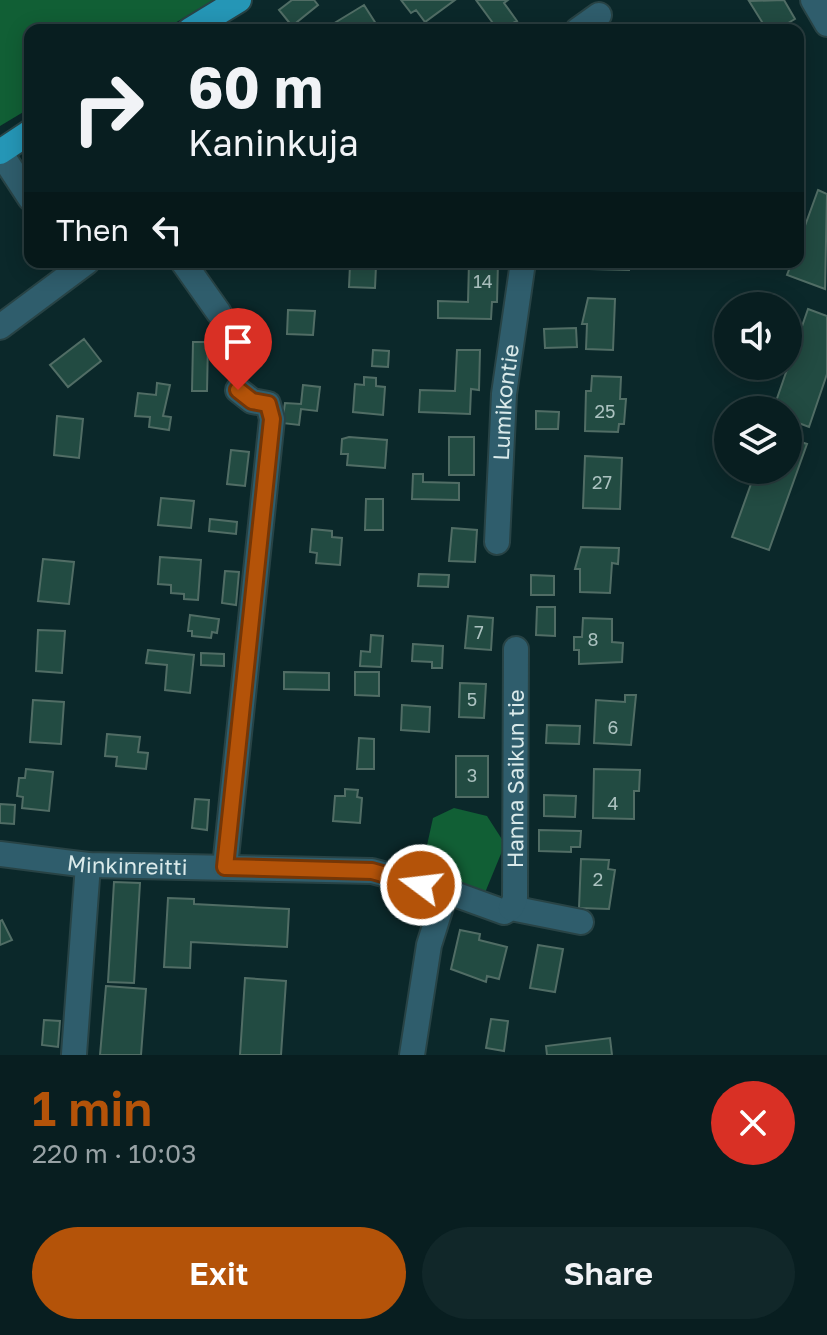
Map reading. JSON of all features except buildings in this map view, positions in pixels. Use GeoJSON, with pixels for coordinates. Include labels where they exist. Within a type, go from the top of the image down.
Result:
{"type":"FeatureCollection","features":[{"type":"Feature","properties":{"kind":"main road"},"geometry":{"type":"LineString","coordinates":[[200,24],[239,0]]}},
{"type":"Feature","properties":{"kind":"main road"},"geometry":{"type":"LineString","coordinates":[[0,152],[24,136]]}},
{"type":"Feature","properties":{"kind":"street"},"geometry":{"type":"LineString","coordinates":[[813,0],[827,24]]}},
{"type":"Feature","properties":{"kind":"street"},"geometry":{"type":"LineString","coordinates":[[586,24],[599,15]]}},
{"type":"Feature","properties":{"kind":"street"},"geometry":{"type":"LineString","coordinates":[[0,152],[24,189]]}},
{"type":"Feature","properties":{"kind":"street"},"geometry":{"type":"LineString","coordinates":[[0,327],[75,268]]}},
{"type":"Feature","properties":{"kind":"street"},"geometry":{"type":"LineString","coordinates":[[187,268],[219,313]]}},
{"type":"Feature","properties":{"kind":"street","name":"Lumikontie"},"geometry":{"type":"LineString","coordinates":[[497,542],[504,394],[522,268]]}},
{"type":"Feature","properties":{"kind":"street"},"geometry":{"type":"LineString","coordinates":[[225,867],[272,419],[268,404],[252,401],[238,390]]}},
{"type":"Feature","properties":{"kind":"street","name":"Hanna Saikun tie"},"geometry":{"type":"LineString","coordinates":[[511,908],[515,899],[516,649]]}},
{"type":"Feature","properties":{"kind":"street","name":"Minkinreitti"},"geometry":{"type":"LineString","coordinates":[[0,854],[88,865],[372,871],[446,891],[504,912],[511,908],[581,922]]}},
{"type":"Feature","properties":{"kind":"street"},"geometry":{"type":"LineString","coordinates":[[74,1054],[88,865]]}},
{"type":"Feature","properties":{"kind":"street"},"geometry":{"type":"LineString","coordinates":[[412,1055],[429,945],[446,891]]}},
{"type":"Feature","properties":{"kind":"green space"},"geometry":{"type":"Polygon","coordinates":[[[0,0],[214,0],[173,24],[24,24],[24,112],[0,126],[0,0]]]}},
{"type":"Feature","properties":{"kind":"green space"},"geometry":{"type":"Polygon","coordinates":[[[454,808],[487,816],[505,844],[482,900],[420,877],[433,818],[454,808]]]}},
{"type":"Feature","properties":{"kind":"route"},"geometry":{"type":"LineString","coordinates":[[238,390],[252,401],[268,404],[272,419],[225,867],[372,871],[421,885]]}}]}
